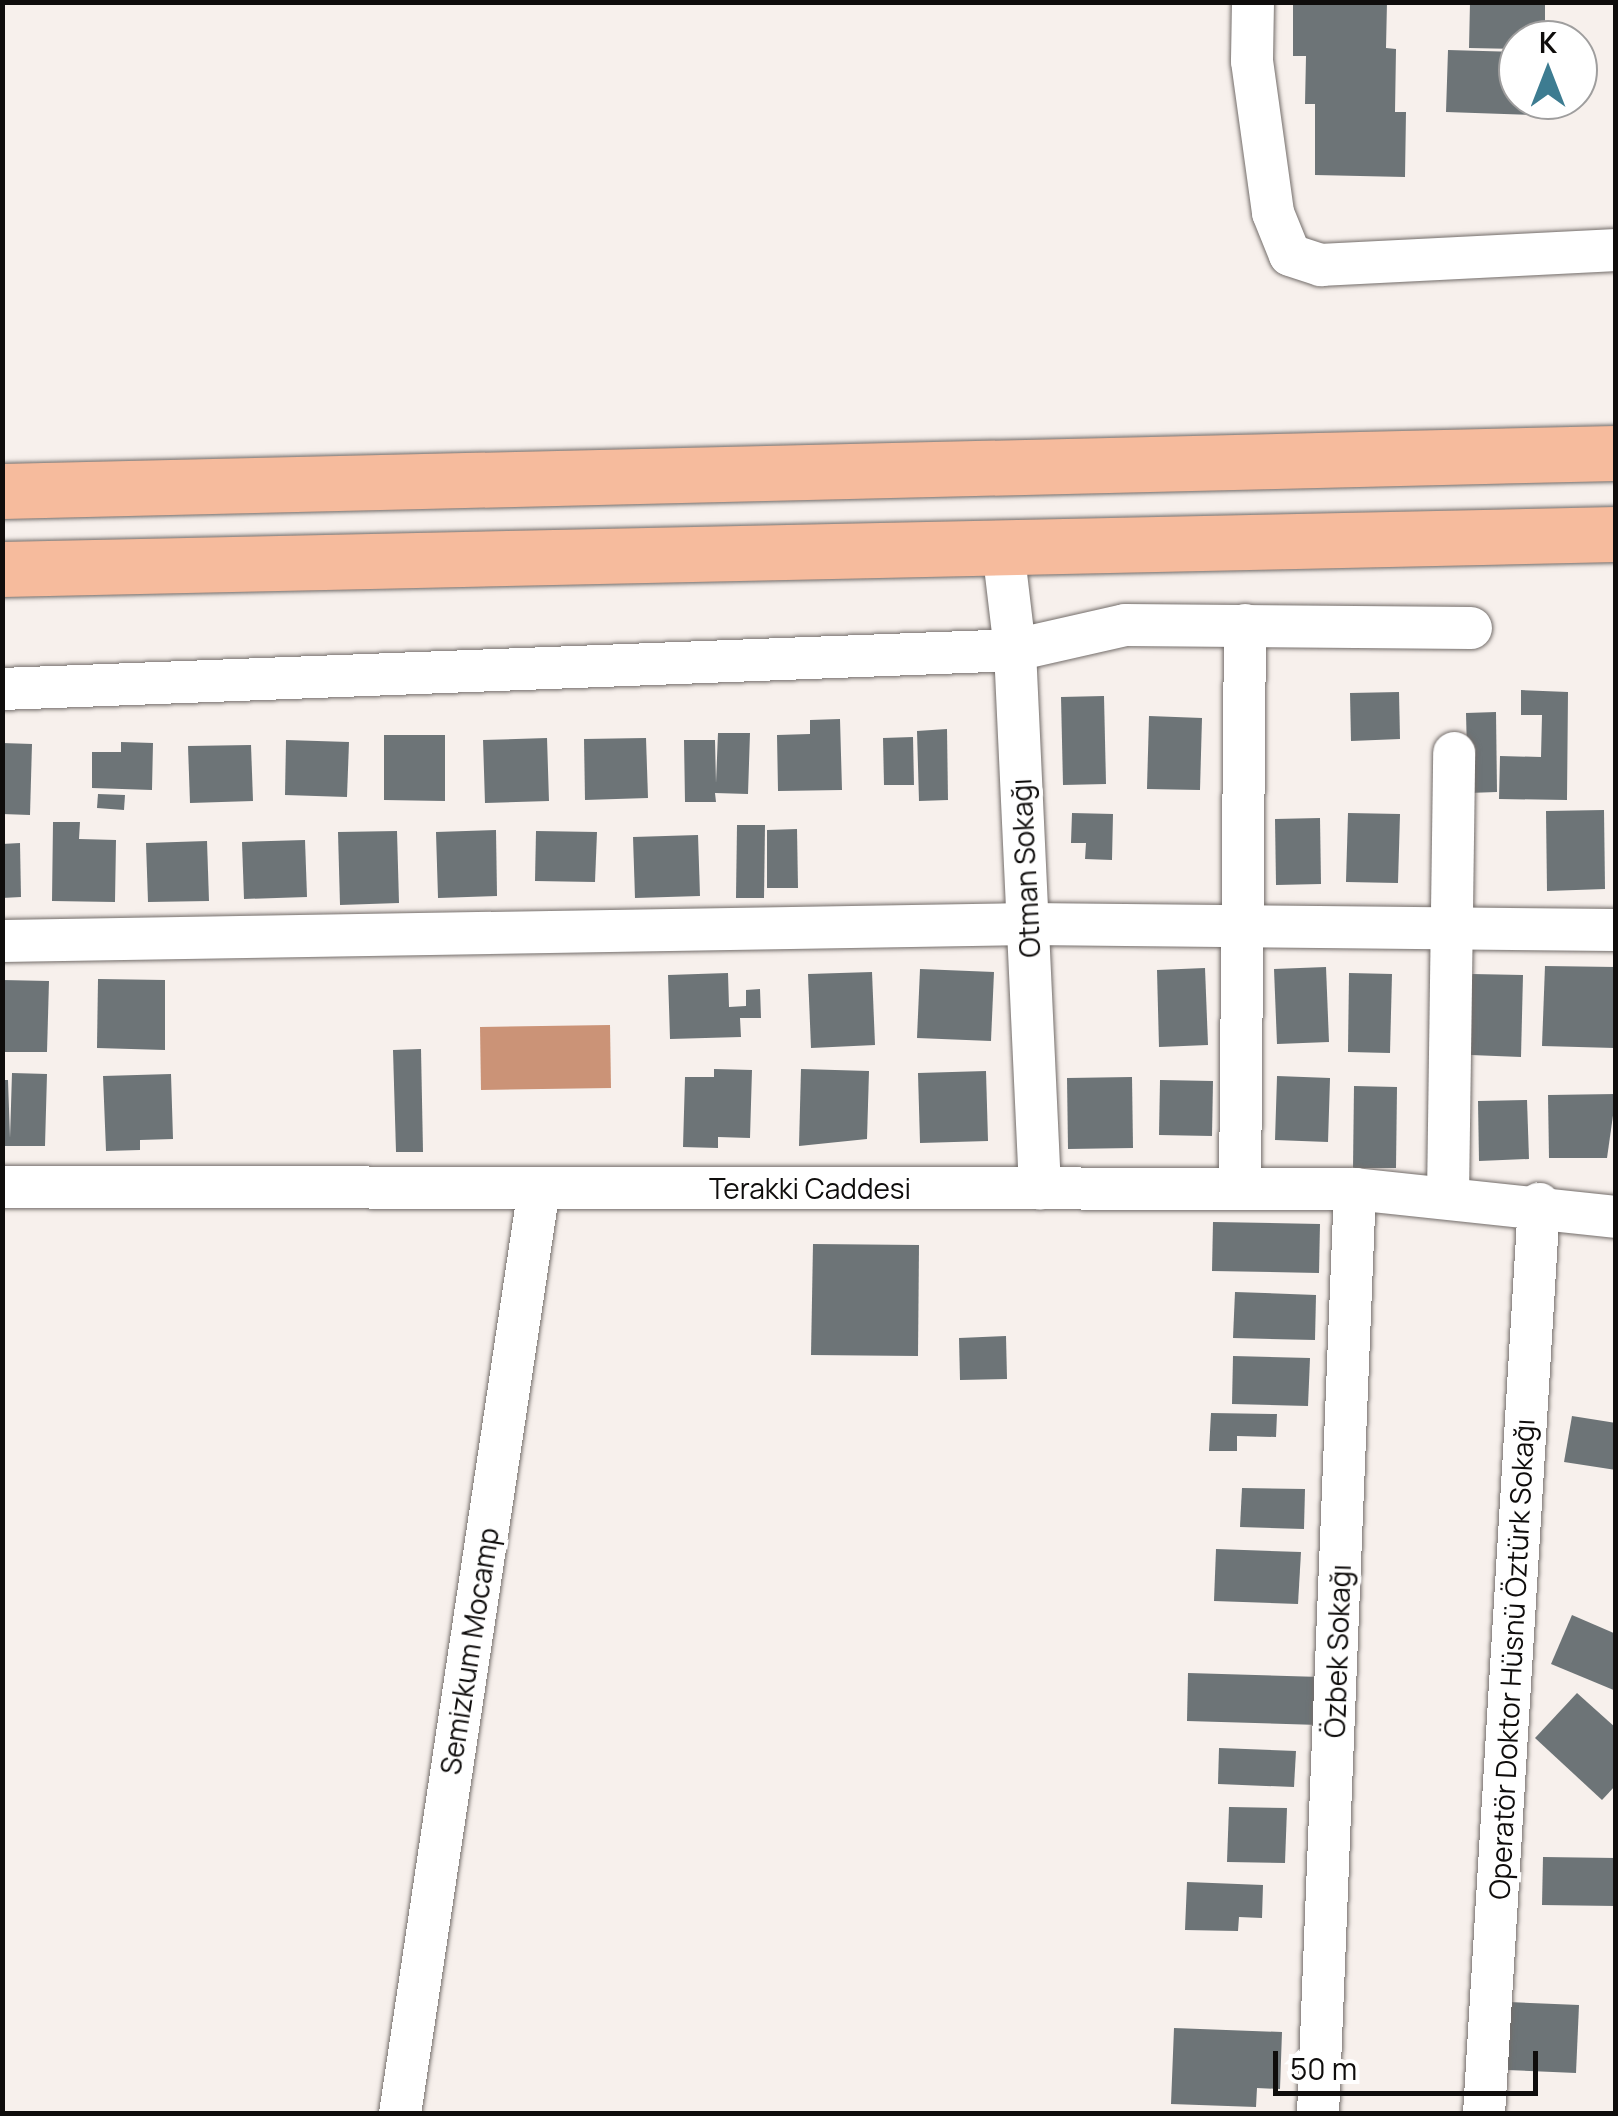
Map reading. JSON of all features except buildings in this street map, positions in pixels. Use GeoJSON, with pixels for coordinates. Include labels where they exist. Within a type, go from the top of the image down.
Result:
{"type":"FeatureCollection","features":[{"type":"Feature","properties":{"kind":"highway"},"geometry":{"type":"LineString","coordinates":[[2,492],[1616,452]]}},
{"type":"Feature","properties":{"kind":"highway"},"geometry":{"type":"LineString","coordinates":[[2,569],[1616,534]]}},
{"type":"Feature","properties":{"kind":"street"},"geometry":{"type":"LineString","coordinates":[[1252,2],[1252,61],[1274,213],[1290,255],[1321,264],[1616,250]]}},
{"type":"Feature","properties":{"kind":"street","name":"Otman Sokağı"},"geometry":{"type":"LineString","coordinates":[[1003,548],[1014,650],[1040,1188]]}},
{"type":"Feature","properties":{"kind":"street"},"geometry":{"type":"LineString","coordinates":[[2,689],[1014,650],[1125,626],[1471,628]]}},
{"type":"Feature","properties":{"kind":"street"},"geometry":{"type":"LineString","coordinates":[[1240,1189],[1245,626]]}},
{"type":"Feature","properties":{"kind":"street"},"geometry":{"type":"LineString","coordinates":[[1448,1196],[1457,928],[1454,753]]}},
{"type":"Feature","properties":{"kind":"street"},"geometry":{"type":"LineString","coordinates":[[2,941],[1028,924],[1616,930]]}},
{"type":"Feature","properties":{"kind":"street","name":"Terakki Caddesi"},"geometry":{"type":"LineString","coordinates":[[2,1186],[1355,1189],[1539,1204],[1616,1217]]}},
{"type":"Feature","properties":{"kind":"street","name":"Semizkum Mocamp"},"geometry":{"type":"LineString","coordinates":[[400,2114],[538,1188]]}},
{"type":"Feature","properties":{"kind":"street","name":"Özbek Sokağı"},"geometry":{"type":"LineString","coordinates":[[1318,2114],[1355,1189]]}},
{"type":"Feature","properties":{"kind":"street","name":"Operatör Doktor Hüsnü Öztürk Sokağı"},"geometry":{"type":"LineString","coordinates":[[1484,2114],[1539,1204]]}},
{"type":"Feature","properties":{"kind":"shaded area"},"geometry":{"type":"Polygon","coordinates":[[[610,1025],[611,1088],[481,1090],[480,1027],[610,1025]]]}}]}
